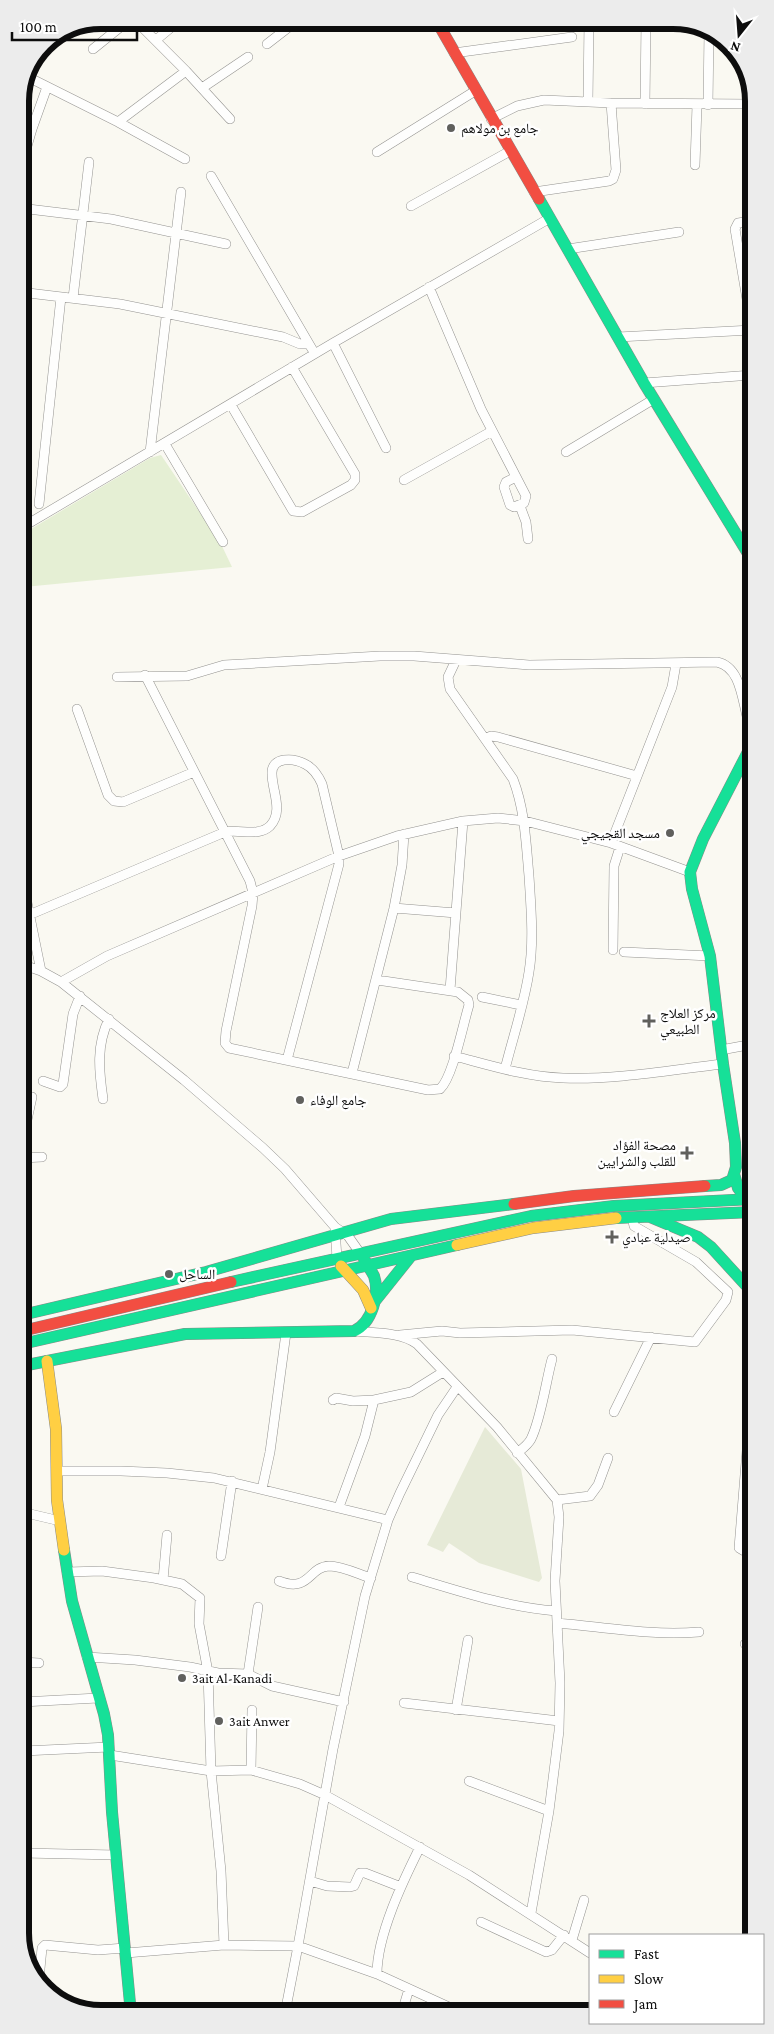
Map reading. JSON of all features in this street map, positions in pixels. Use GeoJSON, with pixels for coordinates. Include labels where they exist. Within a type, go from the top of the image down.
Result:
{"type":"FeatureCollection","features":[{"type":"Feature","properties":{"kind":"main road"},"geometry":{"type":"LineString","coordinates":[[441,29],[644,383],[745,548]]}},
{"type":"Feature","properties":{"kind":"main road"},"geometry":{"type":"LineString","coordinates":[[29,1313],[206,1272],[337,1231],[392,1219],[574,1196],[721,1185],[732,1180],[736,1167],[735,1144],[710,956],[692,889],[690,872],[707,830],[745,762]]}},
{"type":"Feature","properties":{"kind":"main road"},"geometry":{"type":"LineString","coordinates":[[734,1174],[738,1188],[745,1195]]}},
{"type":"Feature","properties":{"kind":"main road"},"geometry":{"type":"LineString","coordinates":[[29,1329],[337,1258],[564,1211],[639,1204],[745,1199]]}},
{"type":"Feature","properties":{"kind":"main road"},"geometry":{"type":"LineString","coordinates":[[29,1342],[542,1226],[632,1217],[745,1212]]}},
{"type":"Feature","properties":{"kind":"main road"},"geometry":{"type":"LineString","coordinates":[[649,1216],[698,1237],[711,1247],[745,1284]]}},
{"type":"Feature","properties":{"kind":"main road"},"geometry":{"type":"LineString","coordinates":[[360,1253],[375,1281],[373,1305]]}},
{"type":"Feature","properties":{"kind":"main road"},"geometry":{"type":"LineString","coordinates":[[29,1365],[185,1334],[354,1331],[366,1323],[373,1305],[410,1256]]}},
{"type":"Feature","properties":{"kind":"main road"},"geometry":{"type":"LineString","coordinates":[[337,1258],[344,1272],[363,1290],[373,1305]]}},
{"type":"Feature","properties":{"kind":"main road"},"geometry":{"type":"LineString","coordinates":[[47,1361],[54,1405],[58,1471],[57,1500],[67,1572],[72,1601],[104,1714],[110,1751],[116,1855],[130,2005]]}},
{"type":"Feature","properties":{"kind":"street"},"geometry":{"type":"LineString","coordinates":[[94,48],[118,29]]}},
{"type":"Feature","properties":{"kind":"street"},"geometry":{"type":"LineString","coordinates":[[144,29],[230,119]]}},
{"type":"Feature","properties":{"kind":"street"},"geometry":{"type":"LineString","coordinates":[[156,40],[169,29]]}},
{"type":"Feature","properties":{"kind":"street"},"geometry":{"type":"LineString","coordinates":[[267,44],[286,29]]}},
{"type":"Feature","properties":{"kind":"street"},"geometry":{"type":"LineString","coordinates":[[588,102],[589,29]]}},
{"type":"Feature","properties":{"kind":"street"},"geometry":{"type":"LineString","coordinates":[[645,104],[646,29]]}},
{"type":"Feature","properties":{"kind":"street"},"geometry":{"type":"LineString","coordinates":[[454,53],[572,37]]}},
{"type":"Feature","properties":{"kind":"street"},"geometry":{"type":"LineString","coordinates":[[708,38],[708,105]]}},
{"type":"Feature","properties":{"kind":"street"},"geometry":{"type":"LineString","coordinates":[[202,88],[248,57]]}},
{"type":"Feature","properties":{"kind":"street"},"geometry":{"type":"LineString","coordinates":[[118,122],[186,71]]}},
{"type":"Feature","properties":{"kind":"street"},"geometry":{"type":"LineString","coordinates":[[32,80],[118,122],[184,159]]}},
{"type":"Feature","properties":{"kind":"street"},"geometry":{"type":"LineString","coordinates":[[29,139],[47,87]]}},
{"type":"Feature","properties":{"kind":"street"},"geometry":{"type":"LineString","coordinates":[[377,152],[475,91]]}},
{"type":"Feature","properties":{"kind":"street"},"geometry":{"type":"LineString","coordinates":[[491,119],[517,106],[544,100],[645,104],[745,104]]}},
{"type":"Feature","properties":{"kind":"street"},"geometry":{"type":"LineString","coordinates":[[534,192],[609,181],[613,178],[616,170],[611,103]]}},
{"type":"Feature","properties":{"kind":"street"},"geometry":{"type":"LineString","coordinates":[[695,166],[697,104]]}},
{"type":"Feature","properties":{"kind":"street"},"geometry":{"type":"LineString","coordinates":[[411,206],[510,151]]}},
{"type":"Feature","properties":{"kind":"street"},"geometry":{"type":"LineString","coordinates":[[74,298],[89,162]]}},
{"type":"Feature","properties":{"kind":"street"},"geometry":{"type":"LineString","coordinates":[[211,176],[315,353]]}},
{"type":"Feature","properties":{"kind":"street"},"geometry":{"type":"LineString","coordinates":[[150,452],[181,192]]}},
{"type":"Feature","properties":{"kind":"street"},"geometry":{"type":"LineString","coordinates":[[29,209],[133,223],[226,244]]}},
{"type":"Feature","properties":{"kind":"street"},"geometry":{"type":"LineString","coordinates":[[29,523],[231,405],[315,353],[550,218]]}},
{"type":"Feature","properties":{"kind":"street"},"geometry":{"type":"LineString","coordinates":[[745,222],[738,223],[735,229],[745,288]]}},
{"type":"Feature","properties":{"kind":"street"},"geometry":{"type":"LineString","coordinates":[[568,249],[679,232]]}},
{"type":"Feature","properties":{"kind":"street"},"geometry":{"type":"LineString","coordinates":[[429,287],[492,431],[516,477],[526,498],[524,503],[514,507],[510,504],[504,489],[506,482],[516,477]]}},
{"type":"Feature","properties":{"kind":"street"},"geometry":{"type":"LineString","coordinates":[[29,293],[74,298],[166,313],[283,337],[304,345],[309,344]]}},
{"type":"Feature","properties":{"kind":"street"},"geometry":{"type":"LineString","coordinates":[[39,504],[61,297]]}},
{"type":"Feature","properties":{"kind":"street"},"geometry":{"type":"LineString","coordinates":[[618,337],[745,330]]}},
{"type":"Feature","properties":{"kind":"street"},"geometry":{"type":"LineString","coordinates":[[333,343],[386,448]]}},
{"type":"Feature","properties":{"kind":"street"},"geometry":{"type":"LineString","coordinates":[[231,405],[294,511],[302,512],[351,485],[355,480],[355,474],[292,367]]}},
{"type":"Feature","properties":{"kind":"street"},"geometry":{"type":"LineString","coordinates":[[644,383],[745,376]]}},
{"type":"Feature","properties":{"kind":"street"},"geometry":{"type":"LineString","coordinates":[[566,452],[654,399]]}},
{"type":"Feature","properties":{"kind":"street"},"geometry":{"type":"LineString","coordinates":[[404,480],[492,431]]}},
{"type":"Feature","properties":{"kind":"street"},"geometry":{"type":"LineString","coordinates":[[165,444],[223,542]]}},
{"type":"Feature","properties":{"kind":"street"},"geometry":{"type":"LineString","coordinates":[[520,506],[526,522],[528,539]]}},
{"type":"Feature","properties":{"kind":"street"},"geometry":{"type":"LineString","coordinates":[[117,677],[145,675],[187,676],[224,665],[380,656],[529,665],[717,662],[729,667],[735,674],[745,709]]}},
{"type":"Feature","properties":{"kind":"street"},"geometry":{"type":"LineString","coordinates":[[456,660],[448,678],[448,685],[513,778],[525,821],[532,937],[530,970],[505,1069]]}},
{"type":"Feature","properties":{"kind":"street"},"geometry":{"type":"LineString","coordinates":[[613,950],[615,845],[637,776],[672,687],[676,664]]}},
{"type":"Feature","properties":{"kind":"street"},"geometry":{"type":"LineString","coordinates":[[145,675],[250,881],[253,893],[225,1043],[229,1048],[235,1050],[428,1090],[440,1089],[447,1079],[469,1005],[468,1000],[458,992],[450,990],[377,980]]}},
{"type":"Feature","properties":{"kind":"street"},"geometry":{"type":"LineString","coordinates":[[77,710],[108,795],[114,801],[123,802],[194,772]]}},
{"type":"Feature","properties":{"kind":"street"},"geometry":{"type":"LineString","coordinates":[[485,739],[491,736],[498,737],[637,776]]}},
{"type":"Feature","properties":{"kind":"street"},"geometry":{"type":"LineString","coordinates":[[41,971],[29,915],[225,832],[233,830],[260,832],[269,828],[277,806],[272,774],[273,767],[281,760],[298,761],[313,770],[322,784],[339,856],[339,864],[287,1060]]}},
{"type":"Feature","properties":{"kind":"street"},"geometry":{"type":"LineString","coordinates":[[61,982],[91,964],[339,856],[404,834],[463,821],[498,818],[525,821],[615,845],[690,872]]}},
{"type":"Feature","properties":{"kind":"street"},"geometry":{"type":"LineString","coordinates":[[450,990],[463,821]]}},
{"type":"Feature","properties":{"kind":"street"},"geometry":{"type":"LineString","coordinates":[[352,1073],[394,908],[402,865],[404,834]]}},
{"type":"Feature","properties":{"kind":"street"},"geometry":{"type":"LineString","coordinates":[[394,908],[456,914]]}},
{"type":"Feature","properties":{"kind":"street"},"geometry":{"type":"LineString","coordinates":[[624,952],[710,956]]}},
{"type":"Feature","properties":{"kind":"street"},"geometry":{"type":"LineString","coordinates":[[29,967],[61,982],[80,996],[230,1117],[264,1148],[337,1231],[360,1253]]}},
{"type":"Feature","properties":{"kind":"street"},"geometry":{"type":"LineString","coordinates":[[43,1081],[60,1087],[63,1084],[70,1028],[80,996]]}},
{"type":"Feature","properties":{"kind":"street"},"geometry":{"type":"LineString","coordinates":[[482,997],[521,1005]]}},
{"type":"Feature","properties":{"kind":"street"},"geometry":{"type":"LineString","coordinates":[[103,1099],[99,1050],[101,1037],[109,1019]]}},
{"type":"Feature","properties":{"kind":"street"},"geometry":{"type":"LineString","coordinates":[[722,1050],[745,1046]]}},
{"type":"Feature","properties":{"kind":"street"},"geometry":{"type":"LineString","coordinates":[[454,1056],[505,1069],[561,1078],[597,1078],[723,1064]]}},
{"type":"Feature","properties":{"kind":"street"},"geometry":{"type":"LineString","coordinates":[[29,1111],[32,1097]]}},
{"type":"Feature","properties":{"kind":"street"},"geometry":{"type":"LineString","coordinates":[[29,1158],[42,1157]]}},
{"type":"Feature","properties":{"kind":"street"},"geometry":{"type":"LineString","coordinates":[[395,1335],[442,1331],[460,1333],[572,1330],[651,1337],[688,1343],[694,1342],[726,1300],[728,1292],[696,1262],[634,1226],[632,1217]]}},
{"type":"Feature","properties":{"kind":"street"},"geometry":{"type":"LineString","coordinates":[[337,1231],[337,1258]]}},
{"type":"Feature","properties":{"kind":"street"},"geometry":{"type":"LineString","coordinates":[[354,1331],[395,1335],[407,1338],[417,1344],[497,1427],[557,1500],[559,1517],[556,1611],[560,1683],[559,1721],[549,1810],[531,1913]]}},
{"type":"Feature","properties":{"kind":"street"},"geometry":{"type":"LineString","coordinates":[[262,1489],[270,1452],[286,1333]]}},
{"type":"Feature","properties":{"kind":"street"},"geometry":{"type":"LineString","coordinates":[[614,1412],[651,1337]]}},
{"type":"Feature","properties":{"kind":"street"},"geometry":{"type":"LineString","coordinates":[[517,1453],[528,1444],[532,1437],[552,1359]]}},
{"type":"Feature","properties":{"kind":"street"},"geometry":{"type":"LineString","coordinates":[[333,1400],[336,1398],[374,1400],[411,1392],[443,1372]]}},
{"type":"Feature","properties":{"kind":"street"},"geometry":{"type":"LineString","coordinates":[[286,2005],[363,1606],[388,1520],[438,1415],[457,1387]]}},
{"type":"Feature","properties":{"kind":"street"},"geometry":{"type":"LineString","coordinates":[[339,1507],[365,1436],[374,1400]]}},
{"type":"Feature","properties":{"kind":"street"},"geometry":{"type":"LineString","coordinates":[[557,1500],[590,1496],[598,1485],[608,1458]]}},
{"type":"Feature","properties":{"kind":"street"},"geometry":{"type":"LineString","coordinates":[[58,1471],[167,1473],[232,1481],[388,1520]]}},
{"type":"Feature","properties":{"kind":"street"},"geometry":{"type":"LineString","coordinates":[[221,1556],[232,1481]]}},
{"type":"Feature","properties":{"kind":"street"},"geometry":{"type":"LineString","coordinates":[[745,1499],[739,1548],[745,1551]]}},
{"type":"Feature","properties":{"kind":"street"},"geometry":{"type":"LineString","coordinates":[[29,1514],[60,1521]]}},
{"type":"Feature","properties":{"kind":"street"},"geometry":{"type":"LineString","coordinates":[[163,1580],[167,1535]]}},
{"type":"Feature","properties":{"kind":"street"},"geometry":{"type":"LineString","coordinates":[[279,1581],[295,1584],[304,1582],[318,1570],[331,1566],[371,1578]]}},
{"type":"Feature","properties":{"kind":"street"},"geometry":{"type":"LineString","coordinates":[[67,1572],[102,1571],[163,1580],[186,1586],[189,1591],[200,1598],[199,1624],[208,1672],[211,1771],[221,1871],[224,1945]]}},
{"type":"Feature","properties":{"kind":"street"},"geometry":{"type":"LineString","coordinates":[[412,1576],[487,1599],[537,1610],[556,1611]]}},
{"type":"Feature","properties":{"kind":"street"},"geometry":{"type":"LineString","coordinates":[[248,1674],[258,1607]]}},
{"type":"Feature","properties":{"kind":"street"},"geometry":{"type":"LineString","coordinates":[[557,1622],[664,1634],[699,1632]]}},
{"type":"Feature","properties":{"kind":"street"},"geometry":{"type":"LineString","coordinates":[[456,1710],[468,1640]]}},
{"type":"Feature","properties":{"kind":"street"},"geometry":{"type":"LineString","coordinates":[[87,1657],[135,1660],[190,1667],[208,1672],[248,1674],[272,1686],[344,1702]]}},
{"type":"Feature","properties":{"kind":"street"},"geometry":{"type":"LineString","coordinates":[[29,1662],[39,1663]]}},
{"type":"Feature","properties":{"kind":"street"},"geometry":{"type":"LineString","coordinates":[[29,1702],[98,1698]]}},
{"type":"Feature","properties":{"kind":"street"},"geometry":{"type":"LineString","coordinates":[[404,1703],[559,1721]]}},
{"type":"Feature","properties":{"kind":"street"},"geometry":{"type":"LineString","coordinates":[[251,1770],[252,1710]]}},
{"type":"Feature","properties":{"kind":"street"},"geometry":{"type":"LineString","coordinates":[[29,1751],[110,1751],[211,1771],[251,1770],[300,1784],[325,1795],[420,1847],[531,1913],[589,1952]]}},
{"type":"Feature","properties":{"kind":"street"},"geometry":{"type":"LineString","coordinates":[[469,1781],[549,1810]]}},
{"type":"Feature","properties":{"kind":"street"},"geometry":{"type":"LineString","coordinates":[[377,1974],[378,1957],[383,1939],[401,1887],[420,1847]]}},
{"type":"Feature","properties":{"kind":"street"},"geometry":{"type":"LineString","coordinates":[[29,1853],[116,1855]]}},
{"type":"Feature","properties":{"kind":"street"},"geometry":{"type":"LineString","coordinates":[[310,1881],[327,1886],[350,1887],[354,1886],[360,1873],[365,1873],[401,1887]]}},
{"type":"Feature","properties":{"kind":"street"},"geometry":{"type":"LineString","coordinates":[[481,1922],[546,1952],[552,1950],[568,1938],[584,1900]]}},
{"type":"Feature","properties":{"kind":"street"},"geometry":{"type":"LineString","coordinates":[[40,1971],[42,1948],[45,1945],[98,1950],[224,1945],[298,1946],[377,1974],[444,2005]]}},
{"type":"Feature","properties":{"kind":"street"},"geometry":{"type":"LineString","coordinates":[[404,2005],[408,1989]]}},
{"type":"Feature","properties":{"kind":"green space"},"geometry":{"type":"Polygon","coordinates":[[[161,455],[221,544],[232,567],[29,587],[29,530],[150,458],[161,455]]]}},
{"type":"Feature","properties":{"kind":"green space"},"geometry":{"type":"Polygon","coordinates":[[[485,1427],[521,1469],[542,1578],[539,1582],[479,1563],[449,1543],[443,1552],[427,1545],[485,1427]]]}},
{"type":"Feature","properties":{"kind":"traffic: fast"},"geometry":{"type":"LineString","coordinates":[[539,199],[644,383],[745,549]]}},
{"type":"Feature","properties":{"kind":"traffic: fast"},"geometry":{"type":"LineString","coordinates":[[705,1186],[721,1185],[732,1180],[736,1167],[735,1143],[710,956],[692,889],[690,872],[703,839],[745,758]]}},
{"type":"Feature","properties":{"kind":"traffic: fast"},"geometry":{"type":"LineString","coordinates":[[734,1174],[738,1188],[745,1198]]}},
{"type":"Feature","properties":{"kind":"traffic: fast"},"geometry":{"type":"LineString","coordinates":[[231,1282],[531,1216],[614,1206],[745,1199]]}},
{"type":"Feature","properties":{"kind":"traffic: fast"},"geometry":{"type":"LineString","coordinates":[[29,1313],[206,1272],[391,1219],[514,1204]]}},
{"type":"Feature","properties":{"kind":"traffic: fast"},"geometry":{"type":"LineString","coordinates":[[616,1218],[745,1212]]}},
{"type":"Feature","properties":{"kind":"traffic: fast"},"geometry":{"type":"LineString","coordinates":[[650,1217],[698,1237],[711,1247],[745,1284]]}},
{"type":"Feature","properties":{"kind":"traffic: fast"},"geometry":{"type":"LineString","coordinates":[[29,1342],[457,1245]]}},
{"type":"Feature","properties":{"kind":"traffic: fast"},"geometry":{"type":"LineString","coordinates":[[375,1301],[411,1256]]}},
{"type":"Feature","properties":{"kind":"traffic: fast"},"geometry":{"type":"LineString","coordinates":[[29,1365],[185,1334],[354,1331],[366,1322],[375,1299],[376,1283],[364,1259]]}},
{"type":"Feature","properties":{"kind":"traffic: fast"},"geometry":{"type":"LineString","coordinates":[[64,1550],[72,1601],[104,1714],[108,1735],[112,1812],[130,2005]]}},
{"type":"Feature","properties":{"kind":"traffic: slow"},"geometry":{"type":"LineString","coordinates":[[457,1245],[533,1228],[616,1218]]}},
{"type":"Feature","properties":{"kind":"traffic: slow"},"geometry":{"type":"LineString","coordinates":[[341,1266],[363,1290],[371,1308]]}},
{"type":"Feature","properties":{"kind":"traffic: slow"},"geometry":{"type":"LineString","coordinates":[[47,1361],[56,1429],[57,1500],[64,1550]]}},
{"type":"Feature","properties":{"kind":"traffic: jam"},"geometry":{"type":"LineString","coordinates":[[441,29],[539,199]]}},
{"type":"Feature","properties":{"kind":"traffic: jam"},"geometry":{"type":"LineString","coordinates":[[514,1204],[574,1196],[705,1186]]}},
{"type":"Feature","properties":{"kind":"traffic: jam"},"geometry":{"type":"LineString","coordinates":[[29,1329],[231,1282]]}},
{"type":"Feature","properties":{"kind":"place","name":"جامع بن مولاهم"},"geometry":{"type":"Point","coordinates":[451,128]}},
{"type":"Feature","properties":{"kind":"place","name":"مسجد القجيجي"},"geometry":{"type":"Point","coordinates":[670,833]}},
{"type":"Feature","properties":{"kind":"place","name":"مركز العلاج الطبيعي"},"geometry":{"type":"Point","coordinates":[649,1021]}},
{"type":"Feature","properties":{"kind":"place","name":"جامع الوفاء"},"geometry":{"type":"Point","coordinates":[300,1100]}},
{"type":"Feature","properties":{"kind":"place","name":"مصحة الفؤاد للقلب والشرايين"},"geometry":{"type":"Point","coordinates":[687,1153]}},
{"type":"Feature","properties":{"kind":"place","name":"صيدلية عبادي"},"geometry":{"type":"Point","coordinates":[612,1237]}},
{"type":"Feature","properties":{"kind":"place","name":"الساحل"},"geometry":{"type":"Point","coordinates":[169,1274]}},
{"type":"Feature","properties":{"kind":"place","name":"3ait Al-Kanadi"},"geometry":{"type":"Point","coordinates":[182,1678]}},
{"type":"Feature","properties":{"kind":"place","name":"3ait Anwer"},"geometry":{"type":"Point","coordinates":[219,1721]}}]}
